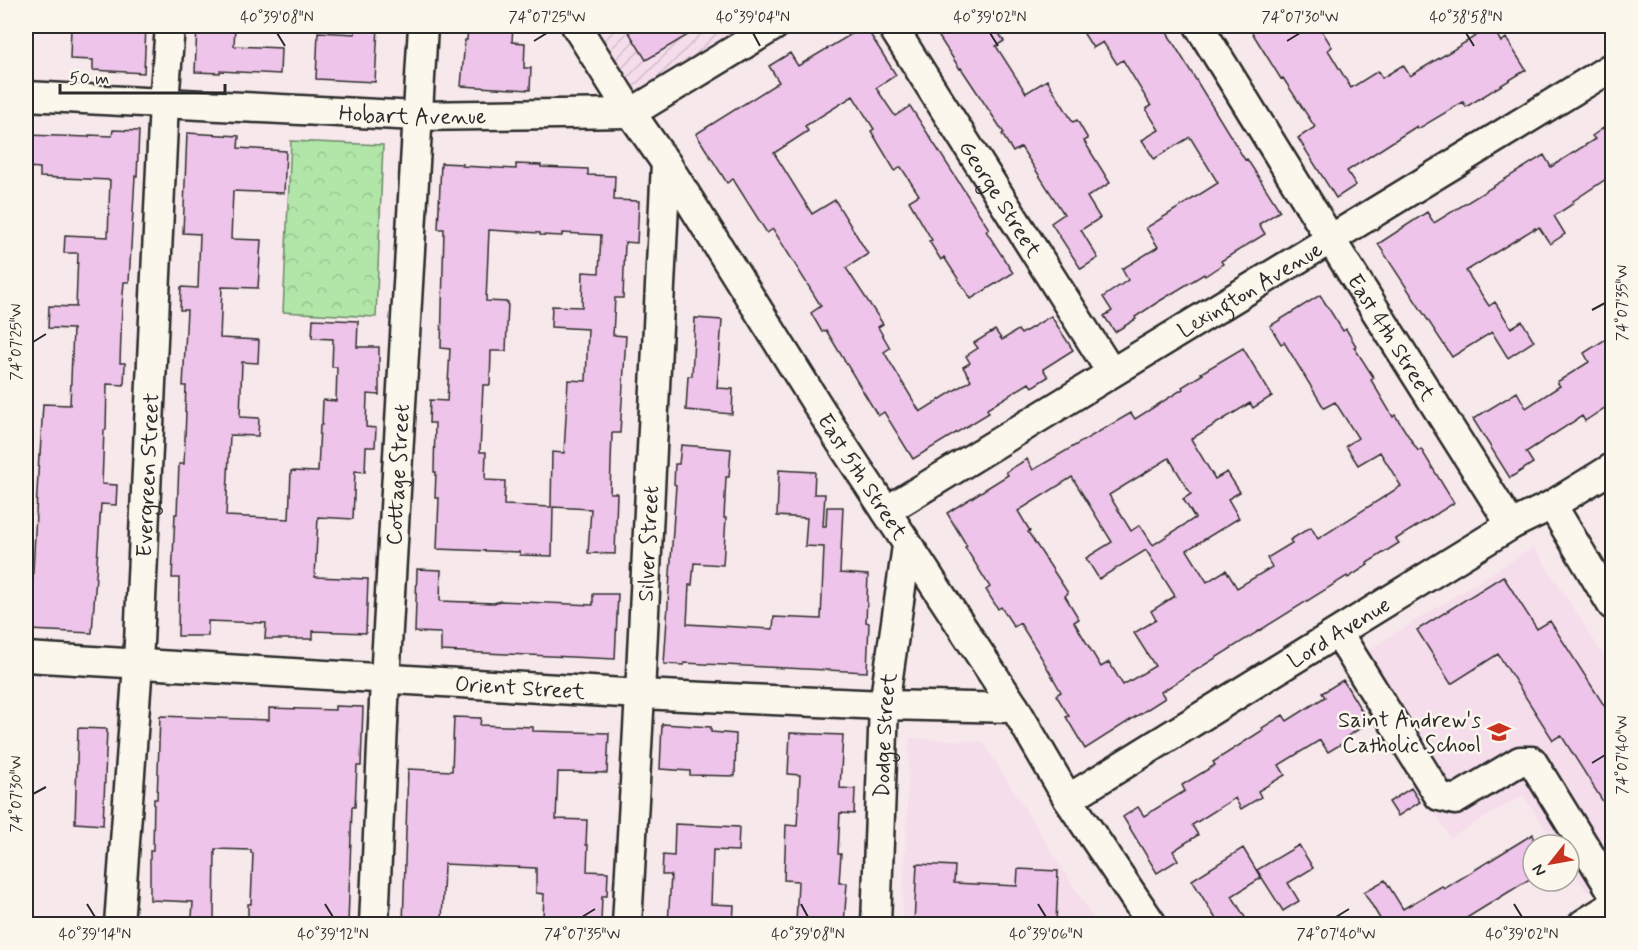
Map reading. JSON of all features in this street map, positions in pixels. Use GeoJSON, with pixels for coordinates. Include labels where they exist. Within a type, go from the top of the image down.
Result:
{"type":"FeatureCollection","features":[{"type":"Feature","properties":{"kind":"street","name":"Evergreen Street"},"geometry":{"type":"LineString","coordinates":[[119,924],[138,664],[164,102],[170,26]]}},
{"type":"Feature","properties":{"kind":"street","name":"Cottage Street"},"geometry":{"type":"LineString","coordinates":[[374,924],[385,680],[423,26]]}},
{"type":"Feature","properties":{"kind":"street","name":"East 5th Street"},"geometry":{"type":"LineString","coordinates":[[576,26],[666,163],[907,546],[1015,708],[1068,799],[1152,924]]}},
{"type":"Feature","properties":{"kind":"street"},"geometry":{"type":"LineString","coordinates":[[632,113],[774,26]]}},
{"type":"Feature","properties":{"kind":"street","name":"George Street"},"geometry":{"type":"LineString","coordinates":[[892,26],[1111,372]]}},
{"type":"Feature","properties":{"kind":"street","name":"East 4th Street"},"geometry":{"type":"LineString","coordinates":[[1199,26],[1511,525]]}},
{"type":"Feature","properties":{"kind":"street","name":"Lexington Avenue"},"geometry":{"type":"LineString","coordinates":[[886,511],[1612,68]]}},
{"type":"Feature","properties":{"kind":"street","name":"Hobart Avenue"},"geometry":{"type":"LineString","coordinates":[[26,96],[417,116],[632,113]]}},
{"type":"Feature","properties":{"kind":"street","name":"Silver Street"},"geometry":{"type":"LineString","coordinates":[[627,924],[666,163]]}},
{"type":"Feature","properties":{"kind":"street","name":"Lord Avenue"},"geometry":{"type":"LineString","coordinates":[[1068,799],[1511,525],[1552,505],[1612,468]]}},
{"type":"Feature","properties":{"kind":"street"},"geometry":{"type":"LineString","coordinates":[[1552,505],[1612,605]]}},
{"type":"Feature","properties":{"kind":"street","name":"Dodge Street"},"geometry":{"type":"LineString","coordinates":[[876,924],[884,705],[907,546]]}},
{"type":"Feature","properties":{"kind":"street"},"geometry":{"type":"LineString","coordinates":[[1338,633],[1439,796],[1455,800],[1520,761],[1532,761],[1612,891]]}},
{"type":"Feature","properties":{"kind":"street","name":"Orient Street"},"geometry":{"type":"LineString","coordinates":[[26,657],[640,694],[884,705],[1015,708]]}},
{"type":"Feature","properties":{"kind":"street"},"geometry":{"type":"LineString","coordinates":[[1583,924],[1612,906]]}},
{"type":"Feature","properties":{"kind":"shaded area"},"geometry":{"type":"Polygon","coordinates":[[[579,26],[764,26],[629,109],[579,26]]]}},
{"type":"Feature","properties":{"kind":"shaded area","name":"Saint Andrew's Catholic School"},"geometry":{"type":"Polygon","coordinates":[[[1534,547],[1612,669],[1612,876],[1587,892],[1581,883],[1581,833],[1548,833],[1523,795],[1450,838],[1346,664],[1534,547]]]}},
{"type":"Feature","properties":{"kind":"shaded area"},"geometry":{"type":"Polygon","coordinates":[[[910,738],[983,742],[1097,924],[902,924],[910,738]]]}},
{"type":"Feature","properties":{"kind":"green space"},"geometry":{"type":"Polygon","coordinates":[[[291,141],[383,145],[376,317],[283,312],[291,141]]]}},
{"type":"Feature","properties":{"kind":"building"},"geometry":{"type":"Polygon","coordinates":[[[71,26],[146,26],[144,73],[93,70],[93,60],[70,59],[71,26]]]}},
{"type":"Feature","properties":{"kind":"building"},"geometry":{"type":"Polygon","coordinates":[[[197,26],[235,26],[234,46],[281,48],[280,74],[195,72],[197,26]]]}},
{"type":"Feature","properties":{"kind":"building"},"geometry":{"type":"Polygon","coordinates":[[[356,26],[378,26],[375,82],[316,79],[318,32],[355,34],[356,26]]]}},
{"type":"Feature","properties":{"kind":"building"},"geometry":{"type":"Polygon","coordinates":[[[468,26],[513,26],[512,42],[525,43],[524,68],[531,68],[530,90],[461,86],[468,26]]]}},
{"type":"Feature","properties":{"kind":"building"},"geometry":{"type":"Polygon","coordinates":[[[625,26],[703,26],[646,60],[625,26]]]}},
{"type":"Feature","properties":{"kind":"building"},"geometry":{"type":"Polygon","coordinates":[[[865,26],[896,75],[876,88],[895,116],[910,106],[989,229],[986,231],[1013,273],[971,299],[944,257],[941,260],[909,201],[919,195],[901,167],[895,171],[871,131],[874,129],[853,96],[805,126],[808,131],[774,153],[812,214],[835,200],[868,254],[846,268],[883,324],[878,327],[890,348],[884,352],[920,412],[971,380],[963,367],[970,363],[966,356],[978,348],[974,343],[995,330],[1002,340],[1018,330],[1021,334],[1051,316],[1073,350],[1043,369],[1048,377],[1032,387],[1029,383],[987,409],[989,413],[913,459],[884,412],[878,416],[826,330],[822,332],[811,313],[821,306],[773,229],[767,233],[733,179],[727,183],[696,134],[779,82],[769,66],[790,53],[798,66],[865,26]]]}},
{"type":"Feature","properties":{"kind":"building"},"geometry":{"type":"Polygon","coordinates":[[[932,26],[994,26],[1004,41],[996,46],[1026,93],[1047,80],[1073,122],[1077,120],[1088,139],[1084,141],[1110,183],[1087,197],[1100,218],[1081,230],[1098,258],[1081,269],[1051,223],[1064,214],[1021,147],[1013,152],[1002,134],[1004,133],[932,26]]]}},
{"type":"Feature","properties":{"kind":"building"},"geometry":{"type":"Polygon","coordinates":[[[1079,26],[1163,26],[1245,160],[1247,159],[1280,211],[1259,224],[1265,234],[1221,261],[1223,264],[1205,276],[1204,274],[1158,302],[1115,332],[1104,316],[1112,311],[1103,297],[1128,280],[1122,269],[1158,247],[1146,228],[1218,183],[1190,137],[1154,159],[1142,140],[1159,130],[1146,109],[1151,106],[1123,60],[1117,64],[1103,42],[1093,48],[1079,26]]]}},
{"type":"Feature","properties":{"kind":"building"},"geometry":{"type":"Polygon","coordinates":[[[1248,26],[1319,26],[1332,47],[1328,50],[1351,88],[1378,71],[1382,78],[1403,65],[1410,76],[1492,26],[1501,42],[1506,38],[1526,70],[1466,107],[1463,102],[1418,129],[1417,126],[1347,171],[1356,185],[1336,198],[1298,138],[1315,127],[1248,26]]]}},
{"type":"Feature","properties":{"kind":"building"},"geometry":{"type":"Polygon","coordinates":[[[1612,122],[1612,175],[1554,216],[1565,234],[1550,244],[1539,227],[1535,230],[1535,228],[1466,271],[1489,306],[1495,302],[1511,328],[1522,321],[1534,341],[1508,358],[1492,332],[1452,357],[1378,244],[1427,212],[1434,223],[1544,155],[1551,167],[1595,139],[1592,136],[1612,122]]]}},
{"type":"Feature","properties":{"kind":"building"},"geometry":{"type":"Polygon","coordinates":[[[113,130],[139,131],[129,282],[124,282],[122,306],[120,363],[125,363],[124,385],[107,384],[106,430],[104,430],[102,484],[117,485],[116,505],[101,504],[92,633],[30,630],[43,404],[70,405],[73,329],[48,328],[49,306],[76,307],[78,253],[64,253],[65,235],[108,237],[110,180],[40,177],[40,168],[26,167],[26,135],[112,136],[113,130]]]}},
{"type":"Feature","properties":{"kind":"building"},"geometry":{"type":"Polygon","coordinates":[[[187,133],[239,136],[238,148],[286,151],[284,193],[233,191],[231,239],[261,240],[258,288],[222,287],[220,338],[259,340],[258,363],[242,362],[240,417],[259,418],[258,436],[230,435],[226,516],[289,519],[291,471],[318,472],[323,400],[336,401],[337,367],[332,367],[333,339],[312,338],[313,319],[358,321],[357,347],[379,347],[379,395],[367,394],[366,427],[376,428],[375,447],[366,447],[365,472],[355,471],[353,519],[318,517],[315,577],[368,579],[366,633],[313,631],[313,639],[265,639],[266,623],[208,621],[208,636],[178,636],[179,578],[172,578],[179,464],[184,464],[186,412],[186,386],[183,386],[187,310],[180,310],[181,287],[198,288],[200,234],[183,233],[187,133]]]}},
{"type":"Feature","properties":{"kind":"building"},"geometry":{"type":"Polygon","coordinates":[[[441,163],[516,169],[516,164],[588,169],[588,175],[615,176],[614,200],[639,201],[637,243],[625,242],[623,298],[615,298],[613,335],[626,336],[620,433],[612,433],[610,493],[617,493],[615,554],[588,553],[591,509],[553,507],[552,556],[520,555],[520,552],[437,549],[439,498],[435,498],[435,423],[429,423],[430,400],[447,401],[450,349],[441,348],[444,229],[438,229],[441,163]],[[489,230],[486,301],[508,302],[506,351],[491,351],[490,385],[483,385],[480,452],[486,452],[485,480],[505,481],[504,505],[551,507],[552,452],[564,453],[568,380],[586,381],[588,329],[551,327],[552,306],[582,307],[583,272],[599,273],[601,235],[562,233],[562,236],[540,235],[540,233],[489,230]]]}},
{"type":"Feature","properties":{"kind":"building"},"geometry":{"type":"Polygon","coordinates":[[[1320,295],[1343,331],[1346,329],[1356,346],[1354,347],[1374,378],[1371,380],[1393,417],[1395,415],[1418,451],[1421,449],[1454,503],[1396,539],[1399,543],[1348,578],[1347,576],[1161,692],[1165,698],[1085,749],[1066,717],[1069,716],[1056,695],[1061,692],[1041,657],[1020,623],[1014,627],[1001,607],[998,609],[986,590],[990,587],[947,513],[1008,475],[1006,472],[1027,459],[1033,470],[1131,413],[1135,419],[1183,389],[1182,387],[1203,374],[1201,373],[1243,348],[1272,396],[1253,408],[1250,403],[1191,439],[1215,479],[1227,472],[1240,492],[1228,499],[1239,518],[1187,550],[1207,582],[1226,570],[1237,588],[1272,567],[1267,558],[1292,543],[1290,540],[1311,527],[1318,539],[1401,486],[1380,452],[1358,465],[1346,446],[1358,438],[1335,402],[1324,408],[1284,342],[1281,344],[1270,326],[1320,295]],[[1169,458],[1109,495],[1131,531],[1140,525],[1153,545],[1195,518],[1183,499],[1191,494],[1169,458]],[[1072,477],[1018,511],[1030,531],[1028,532],[1068,593],[1065,596],[1079,619],[1074,622],[1101,667],[1109,662],[1123,685],[1155,666],[1134,633],[1156,620],[1151,611],[1175,596],[1146,550],[1099,579],[1086,558],[1112,542],[1072,477]]]}},
{"type":"Feature","properties":{"kind":"building"},"geometry":{"type":"Polygon","coordinates":[[[695,318],[722,320],[717,388],[733,389],[732,414],[686,410],[688,376],[692,376],[695,318]]]}},
{"type":"Feature","properties":{"kind":"building"},"geometry":{"type":"Polygon","coordinates":[[[1612,335],[1612,403],[1585,421],[1582,416],[1526,452],[1533,463],[1510,478],[1473,419],[1517,392],[1526,408],[1560,386],[1557,382],[1589,362],[1584,353],[1612,335]]]}},
{"type":"Feature","properties":{"kind":"building"},"geometry":{"type":"Polygon","coordinates":[[[681,445],[731,449],[729,477],[726,477],[723,565],[694,563],[692,585],[689,585],[687,624],[773,629],[774,617],[821,619],[824,547],[805,546],[807,518],[777,516],[779,470],[815,472],[814,494],[825,494],[823,526],[826,526],[827,507],[843,507],[840,573],[868,575],[867,672],[664,664],[676,485],[674,484],[675,464],[679,464],[681,445]]]}},
{"type":"Feature","properties":{"kind":"building"},"geometry":{"type":"Polygon","coordinates":[[[417,569],[441,570],[440,601],[593,605],[593,594],[618,594],[615,659],[441,651],[441,633],[415,632],[417,569]]]}},
{"type":"Feature","properties":{"kind":"building"},"geometry":{"type":"Polygon","coordinates":[[[1503,576],[1537,629],[1550,621],[1605,707],[1612,702],[1612,816],[1561,735],[1553,740],[1498,654],[1451,684],[1417,630],[1503,576]]]}},
{"type":"Feature","properties":{"kind":"building"},"geometry":{"type":"Polygon","coordinates":[[[1343,680],[1369,723],[1346,737],[1348,740],[1328,752],[1320,740],[1279,765],[1285,775],[1258,791],[1261,797],[1241,809],[1235,798],[1192,825],[1198,835],[1173,851],[1178,860],[1157,873],[1123,817],[1138,807],[1144,816],[1185,791],[1182,785],[1215,765],[1213,762],[1283,715],[1287,721],[1325,697],[1322,693],[1343,680]]]}},
{"type":"Feature","properties":{"kind":"building"},"geometry":{"type":"Polygon","coordinates":[[[335,706],[363,707],[361,766],[357,766],[355,807],[352,807],[348,924],[248,924],[248,904],[251,904],[253,853],[251,850],[215,849],[214,919],[192,918],[193,902],[150,900],[150,851],[153,851],[154,799],[157,799],[160,716],[269,720],[269,708],[335,710],[335,706]]]}},
{"type":"Feature","properties":{"kind":"building"},"geometry":{"type":"Polygon","coordinates":[[[454,717],[481,718],[480,725],[533,727],[533,731],[609,733],[607,773],[558,772],[556,819],[587,820],[587,871],[608,872],[607,896],[602,896],[601,924],[552,924],[552,919],[543,918],[544,894],[536,893],[536,868],[444,864],[442,924],[403,924],[408,769],[452,771],[454,717]]]}},
{"type":"Feature","properties":{"kind":"building"},"geometry":{"type":"Polygon","coordinates":[[[662,724],[711,727],[711,732],[736,734],[735,776],[690,775],[690,771],[660,769],[662,724]]]}},
{"type":"Feature","properties":{"kind":"building"},"geometry":{"type":"Polygon","coordinates":[[[78,728],[107,729],[103,825],[75,823],[78,728]]]}},
{"type":"Feature","properties":{"kind":"building"},"geometry":{"type":"Polygon","coordinates":[[[790,733],[843,735],[840,788],[855,789],[854,814],[840,813],[839,883],[847,883],[844,924],[796,924],[798,881],[784,880],[786,825],[797,826],[800,775],[788,774],[790,733]]]}},
{"type":"Feature","properties":{"kind":"building"},"geometry":{"type":"Polygon","coordinates":[[[1411,788],[1420,802],[1398,816],[1389,802],[1411,788]]]}},
{"type":"Feature","properties":{"kind":"building"},"geometry":{"type":"Polygon","coordinates":[[[675,824],[739,827],[738,851],[713,850],[711,904],[734,905],[733,924],[668,924],[671,875],[662,875],[663,855],[674,856],[675,824]]]}},
{"type":"Feature","properties":{"kind":"building"},"geometry":{"type":"Polygon","coordinates":[[[1521,841],[1521,884],[1457,924],[1378,924],[1382,922],[1364,892],[1385,880],[1403,909],[1442,886],[1444,889],[1521,841]]]}},
{"type":"Feature","properties":{"kind":"building"},"geometry":{"type":"Polygon","coordinates":[[[1299,845],[1313,868],[1288,883],[1299,901],[1283,911],[1257,870],[1299,845]]]}},
{"type":"Feature","properties":{"kind":"building"},"geometry":{"type":"Polygon","coordinates":[[[1243,848],[1261,878],[1232,896],[1249,924],[1219,924],[1192,880],[1243,848]]]}},
{"type":"Feature","properties":{"kind":"building"},"geometry":{"type":"Polygon","coordinates":[[[917,864],[955,866],[954,883],[1017,886],[1018,869],[1058,871],[1056,924],[914,924],[917,864]]]}},
{"type":"Feature","properties":{"kind":"place","name":"Saint Andrew's Catholic School"},"geometry":{"type":"Point","coordinates":[1499,732]}}]}
